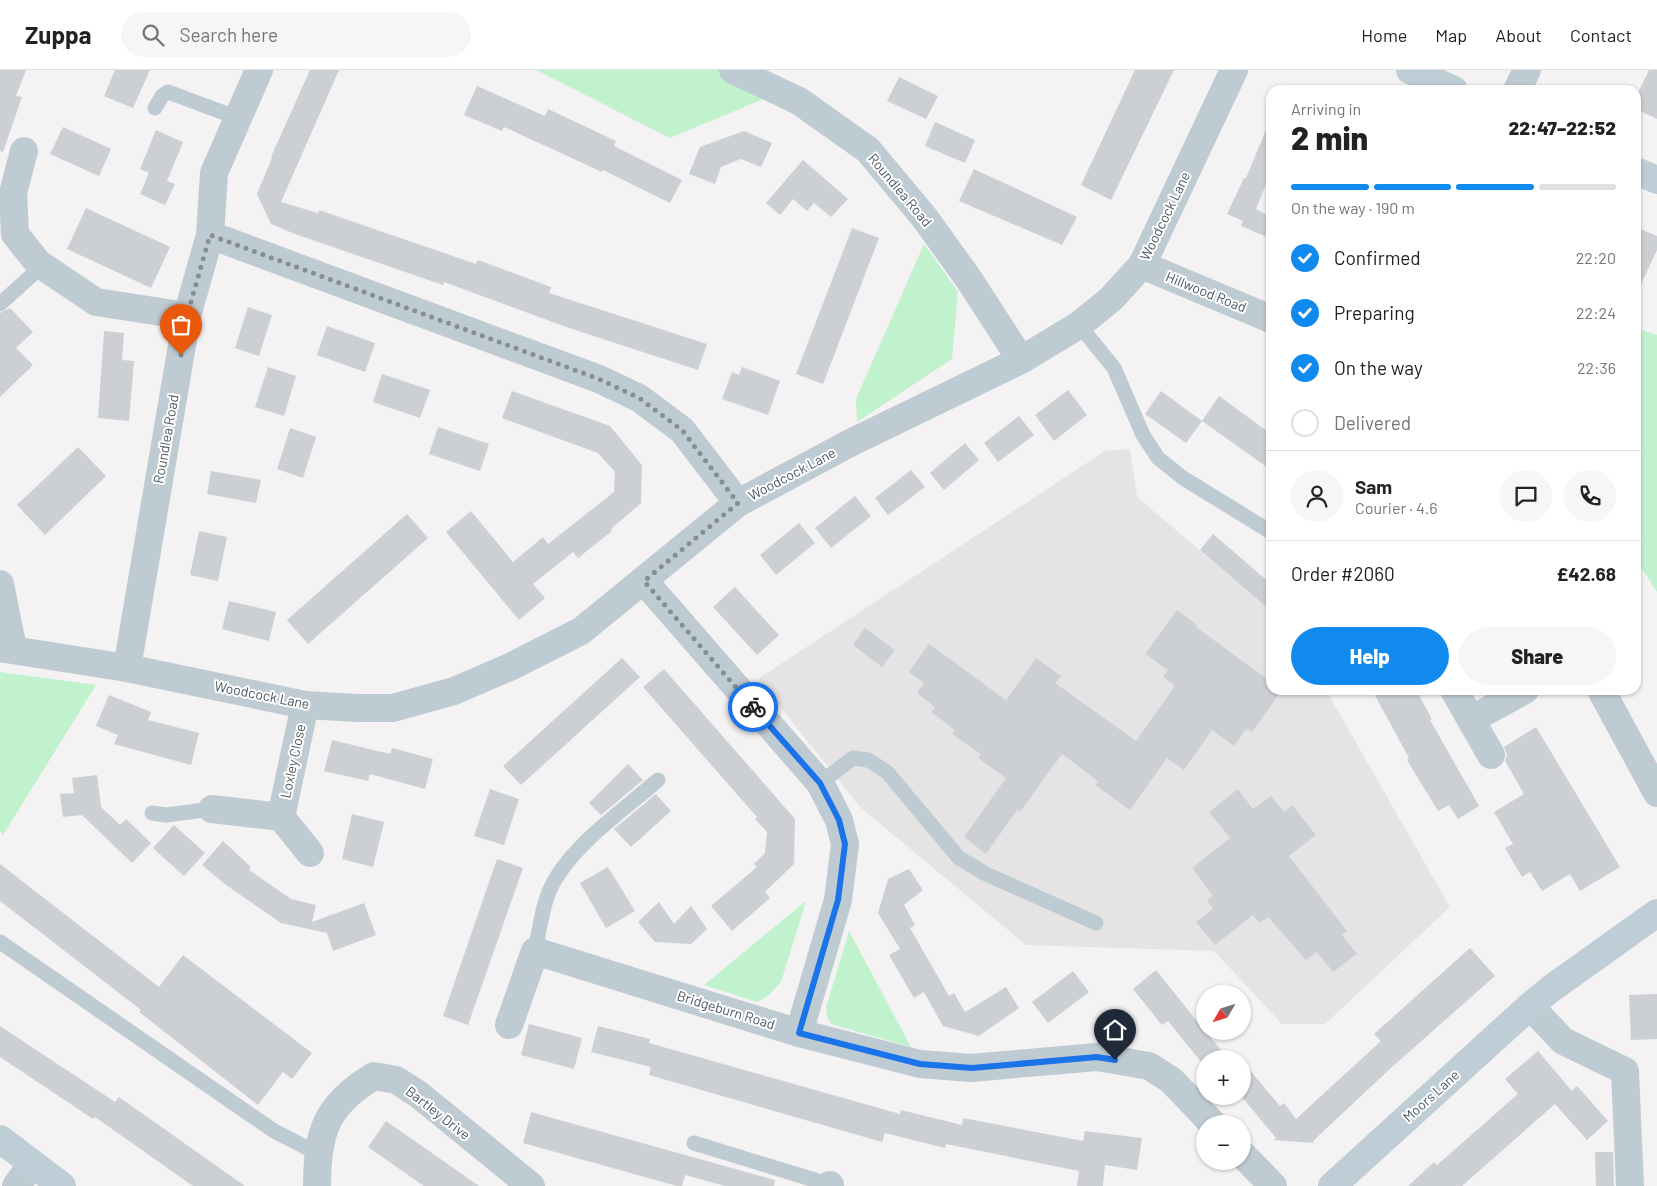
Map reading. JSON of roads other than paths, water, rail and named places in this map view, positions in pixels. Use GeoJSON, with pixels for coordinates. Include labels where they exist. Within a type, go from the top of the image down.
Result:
{"type":"FeatureCollection","features":[{"type":"Feature","properties":{"kind":"street","name":"Roundlea Road"},"geometry":{"type":"LineString","coordinates":[[127,668],[187,316],[210,235],[214,173],[259,70]]}},
{"type":"Feature","properties":{"kind":"street","name":"Roundlea Road"},"geometry":{"type":"LineString","coordinates":[[733,70],[800,101],[868,150],[924,217],[968,278],[1021,360]]}},
{"type":"Feature","properties":{"kind":"street","name":"Woodcock Lane"},"geometry":{"type":"LineString","coordinates":[[7,648],[127,668],[304,705],[393,708],[454,691],[512,666],[581,631],[738,503],[850,443],[1021,360],[1079,325],[1110,299],[1142,265],[1234,70]]}},
{"type":"Feature","properties":{"kind":"street"},"geometry":{"type":"LineString","coordinates":[[1410,70],[1443,85]]}},
{"type":"Feature","properties":{"kind":"street"},"geometry":{"type":"LineString","coordinates":[[1520,85],[1527,70]]}},
{"type":"Feature","properties":{"kind":"street"},"geometry":{"type":"LineString","coordinates":[[24,151],[13,193],[15,234],[42,266],[96,302],[187,316]]}},
{"type":"Feature","properties":{"kind":"street"},"geometry":{"type":"LineString","coordinates":[[1641,173],[1657,180]]}},
{"type":"Feature","properties":{"kind":"street"},"geometry":{"type":"LineString","coordinates":[[210,235],[599,379],[639,398],[682,430],[738,503]]}},
{"type":"Feature","properties":{"kind":"street","name":"Hillwood Road"},"geometry":{"type":"LineString","coordinates":[[1142,265],[1266,317]]}},
{"type":"Feature","properties":{"kind":"street"},"geometry":{"type":"LineString","coordinates":[[644,581],[820,783],[839,820],[845,844],[838,900],[799,1033]]}},
{"type":"Feature","properties":{"kind":"street"},"geometry":{"type":"LineString","coordinates":[[0,584],[7,648]]}},
{"type":"Feature","properties":{"kind":"street"},"geometry":{"type":"LineString","coordinates":[[1457,695],[1491,755]]}},
{"type":"Feature","properties":{"kind":"street"},"geometry":{"type":"LineString","coordinates":[[1472,719],[1516,695]]}},
{"type":"Feature","properties":{"kind":"street"},"geometry":{"type":"LineString","coordinates":[[1604,695],[1657,793]]}},
{"type":"Feature","properties":{"kind":"street","name":"Loxley Close"},"geometry":{"type":"LineString","coordinates":[[281,817],[304,705]]}},
{"type":"Feature","properties":{"kind":"street","name":"Loxley Close"},"geometry":{"type":"LineString","coordinates":[[212,809],[281,817],[310,852]]}},
{"type":"Feature","properties":{"kind":"street","name":"Moors Lane"},"geometry":{"type":"LineString","coordinates":[[1332,1186],[1530,1006],[1552,988],[1657,913]]}},
{"type":"Feature","properties":{"kind":"street"},"geometry":{"type":"LineString","coordinates":[[509,1025],[535,951]]}},
{"type":"Feature","properties":{"kind":"street","name":"Bridgeburn Road"},"geometry":{"type":"LineString","coordinates":[[535,951],[799,1033],[920,1064],[972,1068],[1097,1057],[1149,1066],[1171,1080],[1204,1115]]}},
{"type":"Feature","properties":{"kind":"street"},"geometry":{"type":"LineString","coordinates":[[1530,1006],[1563,1042],[1625,1071],[1630,1186]]}},
{"type":"Feature","properties":{"kind":"street","name":"Bartley Drive"},"geometry":{"type":"LineString","coordinates":[[318,1186],[317,1152],[326,1124],[334,1108],[354,1088],[374,1076],[396,1080],[418,1094],[531,1186]]}},
{"type":"Feature","properties":{"kind":"street"},"geometry":{"type":"LineString","coordinates":[[0,1139],[62,1186]]}},
{"type":"Feature","properties":{"kind":"street"},"geometry":{"type":"LineString","coordinates":[[1251,1163],[1273,1186]]}},
{"type":"Feature","properties":{"kind":"street"},"geometry":{"type":"LineString","coordinates":[[16,1186],[32,1164]]}},
{"type":"Feature","properties":{"kind":"lane"},"geometry":{"type":"LineString","coordinates":[[156,108],[162,96],[168,92],[238,118]]}},
{"type":"Feature","properties":{"kind":"lane"},"geometry":{"type":"LineString","coordinates":[[0,304],[42,266]]}},
{"type":"Feature","properties":{"kind":"lane"},"geometry":{"type":"LineString","coordinates":[[1079,325],[1114,368],[1143,435],[1158,458],[1184,478],[1266,529]]}},
{"type":"Feature","properties":{"kind":"lane"},"geometry":{"type":"LineString","coordinates":[[820,783],[853,758],[868,760],[886,772],[959,858],[986,874],[1096,923]]}},
{"type":"Feature","properties":{"kind":"lane"},"geometry":{"type":"LineString","coordinates":[[535,951],[544,910],[556,878],[581,848],[658,780]]}},
{"type":"Feature","properties":{"kind":"lane"},"geometry":{"type":"LineString","coordinates":[[152,813],[166,815],[212,809]]}},
{"type":"Feature","properties":{"kind":"lane"},"geometry":{"type":"LineString","coordinates":[[0,942],[274,1131],[317,1152]]}},
{"type":"Feature","properties":{"kind":"lane"},"geometry":{"type":"LineString","coordinates":[[694,1142],[831,1186]]}}]}
